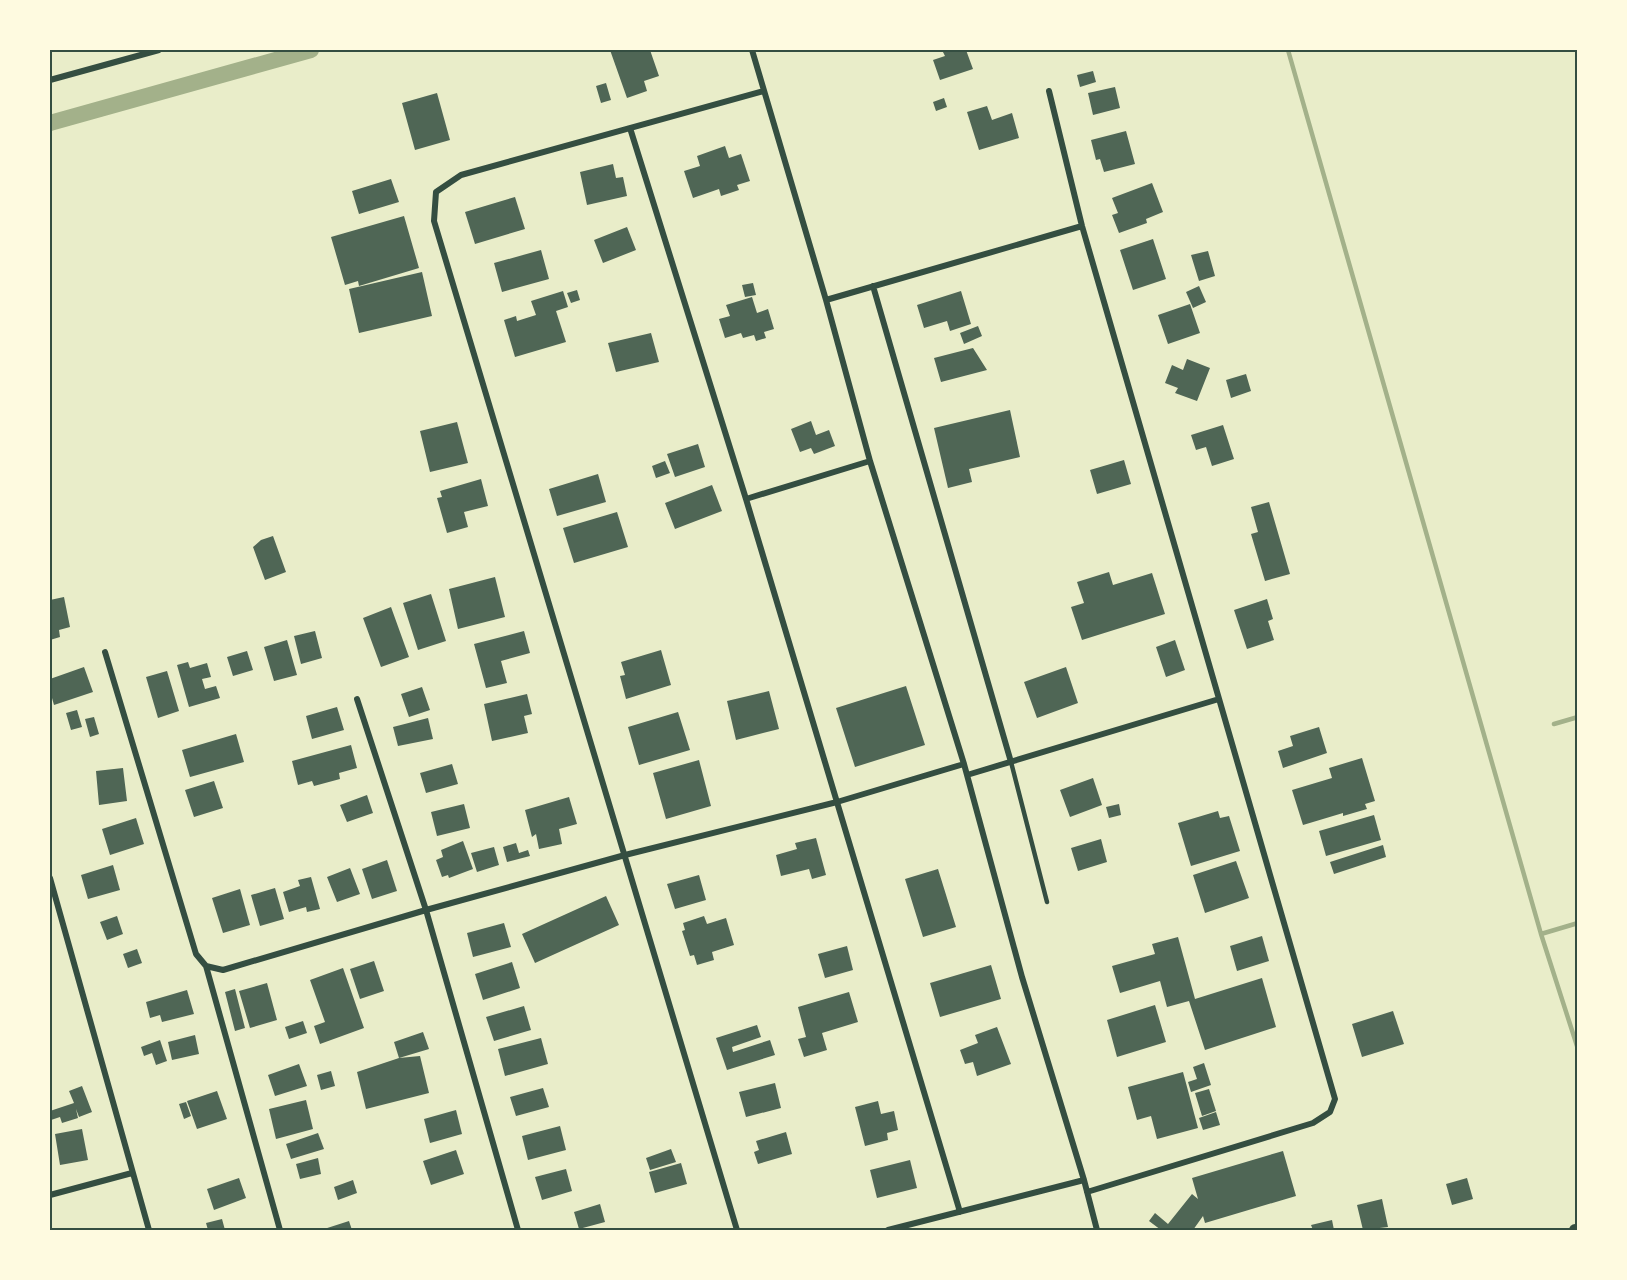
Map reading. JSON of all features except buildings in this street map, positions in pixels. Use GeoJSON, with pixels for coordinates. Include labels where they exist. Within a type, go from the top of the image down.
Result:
{"type":"FeatureCollection","features":[{"type":"Feature","properties":{"kind":"street"},"geometry":{"type":"LineString","coordinates":[[50,80],[159,50]]}},
{"type":"Feature","properties":{"kind":"street"},"geometry":{"type":"LineString","coordinates":[[752,50],[826,300],[870,461],[964,764],[1022,977],[1097,1230]]}},
{"type":"Feature","properties":{"kind":"street"},"geometry":{"type":"LineString","coordinates":[[737,1230],[434,221],[436,192],[461,175],[764,91]]}},
{"type":"Feature","properties":{"kind":"street"},"geometry":{"type":"LineString","coordinates":[[1049,91],[1082,226],[1335,1099],[1330,1112],[1313,1124],[1087,1192]]}},
{"type":"Feature","properties":{"kind":"street"},"geometry":{"type":"LineString","coordinates":[[630,128],[746,499],[960,1212]]}},
{"type":"Feature","properties":{"kind":"street"},"geometry":{"type":"LineString","coordinates":[[826,300],[1082,226]]}},
{"type":"Feature","properties":{"kind":"street"},"geometry":{"type":"LineString","coordinates":[[873,286],[1011,762]]}},
{"type":"Feature","properties":{"kind":"street"},"geometry":{"type":"LineString","coordinates":[[746,499],[870,461]]}},
{"type":"Feature","properties":{"kind":"street"},"geometry":{"type":"LineString","coordinates":[[105,652],[196,954],[206,966],[280,1230]]}},
{"type":"Feature","properties":{"kind":"street"},"geometry":{"type":"LineString","coordinates":[[357,699],[426,910],[518,1230]]}},
{"type":"Feature","properties":{"kind":"street"},"geometry":{"type":"LineString","coordinates":[[967,775],[1219,699]]}},
{"type":"Feature","properties":{"kind":"street"},"geometry":{"type":"LineString","coordinates":[[206,966],[223,970],[426,910],[626,855],[837,802],[964,764]]}},
{"type":"Feature","properties":{"kind":"street"},"geometry":{"type":"LineString","coordinates":[[50,878],[149,1230]]}},
{"type":"Feature","properties":{"kind":"street"},"geometry":{"type":"LineString","coordinates":[[50,1195],[132,1173]]}},
{"type":"Feature","properties":{"kind":"street"},"geometry":{"type":"LineString","coordinates":[[888,1230],[1084,1180]]}},
{"type":"Feature","properties":{"kind":"lane"},"geometry":{"type":"LineString","coordinates":[[1011,762],[1047,902]]}},
{"type":"Feature","properties":{"kind":"waterway"},"geometry":{"type":"LineString","coordinates":[[50,123],[311,50]]}},
{"type":"Feature","properties":{"kind":"waterway"},"geometry":{"type":"LineString","coordinates":[[1288,50],[1541,934],[1578,1049]]}},
{"type":"Feature","properties":{"kind":"waterway"},"geometry":{"type":"LineString","coordinates":[[1554,724],[1578,717]]}},
{"type":"Feature","properties":{"kind":"waterway"},"geometry":{"type":"LineString","coordinates":[[1541,934],[1578,923]]}}]}
